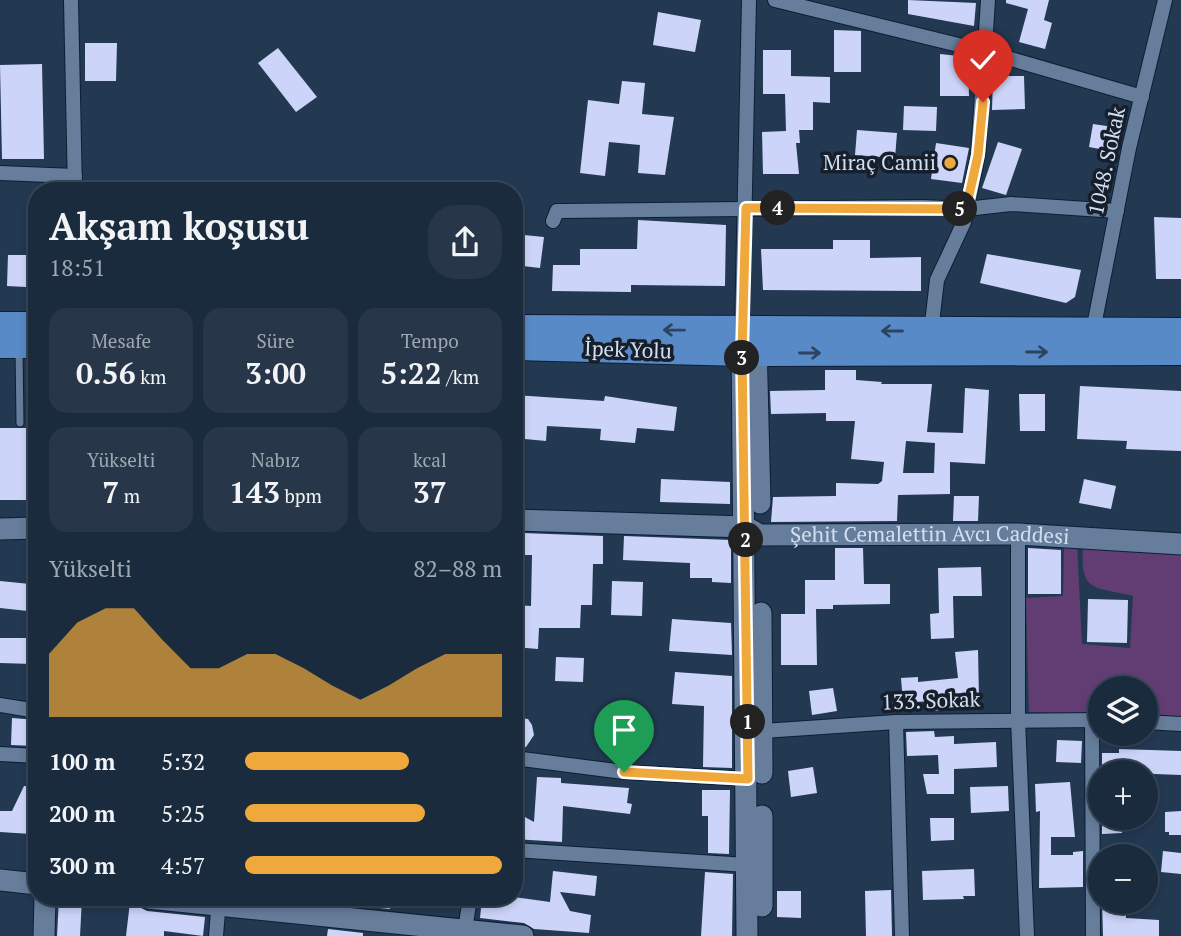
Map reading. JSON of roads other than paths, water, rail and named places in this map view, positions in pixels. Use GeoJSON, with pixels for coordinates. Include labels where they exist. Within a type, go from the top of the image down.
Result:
{"type":"FeatureCollection","features":[{"type":"Feature","properties":{"kind":"highway"},"geometry":{"type":"LineString","coordinates":[[0,325],[28,325]]}},
{"type":"Feature","properties":{"kind":"highway"},"geometry":{"type":"LineString","coordinates":[[523,329],[749,342],[1181,352]]}},
{"type":"Feature","properties":{"kind":"highway"},"geometry":{"type":"LineString","coordinates":[[749,342],[930,332],[1181,331]]}},
{"type":"Feature","properties":{"kind":"highway","name":"İpek Yolu"},"geometry":{"type":"LineString","coordinates":[[523,347],[749,342]]}},
{"type":"Feature","properties":{"kind":"street"},"geometry":{"type":"LineString","coordinates":[[71,0],[75,182]]}},
{"type":"Feature","properties":{"kind":"street"},"geometry":{"type":"LineString","coordinates":[[749,0],[746,208],[753,531],[763,731],[761,936]]}},
{"type":"Feature","properties":{"kind":"street"},"geometry":{"type":"LineString","coordinates":[[775,0],[987,52],[1142,97]]}},
{"type":"Feature","properties":{"kind":"street"},"geometry":{"type":"LineString","coordinates":[[930,332],[937,280],[964,222],[978,155],[987,52],[988,0]]}},
{"type":"Feature","properties":{"kind":"street","name":"1048. Sokak"},"geometry":{"type":"LineString","coordinates":[[1093,331],[1165,0]]}},
{"type":"Feature","properties":{"kind":"street"},"geometry":{"type":"LineString","coordinates":[[0,173],[68,182]]}},
{"type":"Feature","properties":{"kind":"street"},"geometry":{"type":"LineString","coordinates":[[553,221],[557,211],[966,209],[1011,204],[1117,211]]}},
{"type":"Feature","properties":{"kind":"street","name":"Şehit Cemalettin Avcı Caddesi"},"geometry":{"type":"LineString","coordinates":[[523,524],[753,531],[1018,534],[1181,544]]}},
{"type":"Feature","properties":{"kind":"street"},"geometry":{"type":"LineString","coordinates":[[0,529],[28,528]]}},
{"type":"Feature","properties":{"kind":"street"},"geometry":{"type":"LineString","coordinates":[[747,936],[753,531]]}},
{"type":"Feature","properties":{"kind":"street"},"geometry":{"type":"LineString","coordinates":[[1018,534],[1018,719],[1027,936]]}},
{"type":"Feature","properties":{"kind":"street"},"geometry":{"type":"LineString","coordinates":[[0,705],[28,710]]}},
{"type":"Feature","properties":{"kind":"street","name":"133. Sokak"},"geometry":{"type":"LineString","coordinates":[[763,731],[895,722],[1088,720]]}},
{"type":"Feature","properties":{"kind":"street"},"geometry":{"type":"LineString","coordinates":[[895,722],[902,936]]}},
{"type":"Feature","properties":{"kind":"street"},"geometry":{"type":"LineString","coordinates":[[1158,723],[1181,724]]}},
{"type":"Feature","properties":{"kind":"street"},"geometry":{"type":"LineString","coordinates":[[1093,936],[1097,746]]}},
{"type":"Feature","properties":{"kind":"street"},"geometry":{"type":"LineString","coordinates":[[0,754],[28,756]]}},
{"type":"Feature","properties":{"kind":"street"},"geometry":{"type":"LineString","coordinates":[[523,759],[624,772],[748,779]]}},
{"type":"Feature","properties":{"kind":"street"},"geometry":{"type":"LineString","coordinates":[[523,851],[747,865]]}},
{"type":"Feature","properties":{"kind":"street"},"geometry":{"type":"LineString","coordinates":[[0,880],[28,883]]}},
{"type":"Feature","properties":{"kind":"street"},"geometry":{"type":"LineString","coordinates":[[44,936],[46,906]]}},
{"type":"Feature","properties":{"kind":"street"},"geometry":{"type":"LineString","coordinates":[[216,936],[219,906]]}},
{"type":"Feature","properties":{"kind":"street"},"geometry":{"type":"LineString","coordinates":[[250,906],[465,934],[523,936]]}},
{"type":"Feature","properties":{"kind":"street"},"geometry":{"type":"LineString","coordinates":[[465,934],[469,906]]}},
{"type":"Feature","properties":{"kind":"lane"},"geometry":{"type":"LineString","coordinates":[[19,345],[20,423]]}},
{"type":"Feature","properties":{"kind":"place","name":"Miraç Camii"},"geometry":{"type":"Point","coordinates":[950,163]}}]}
